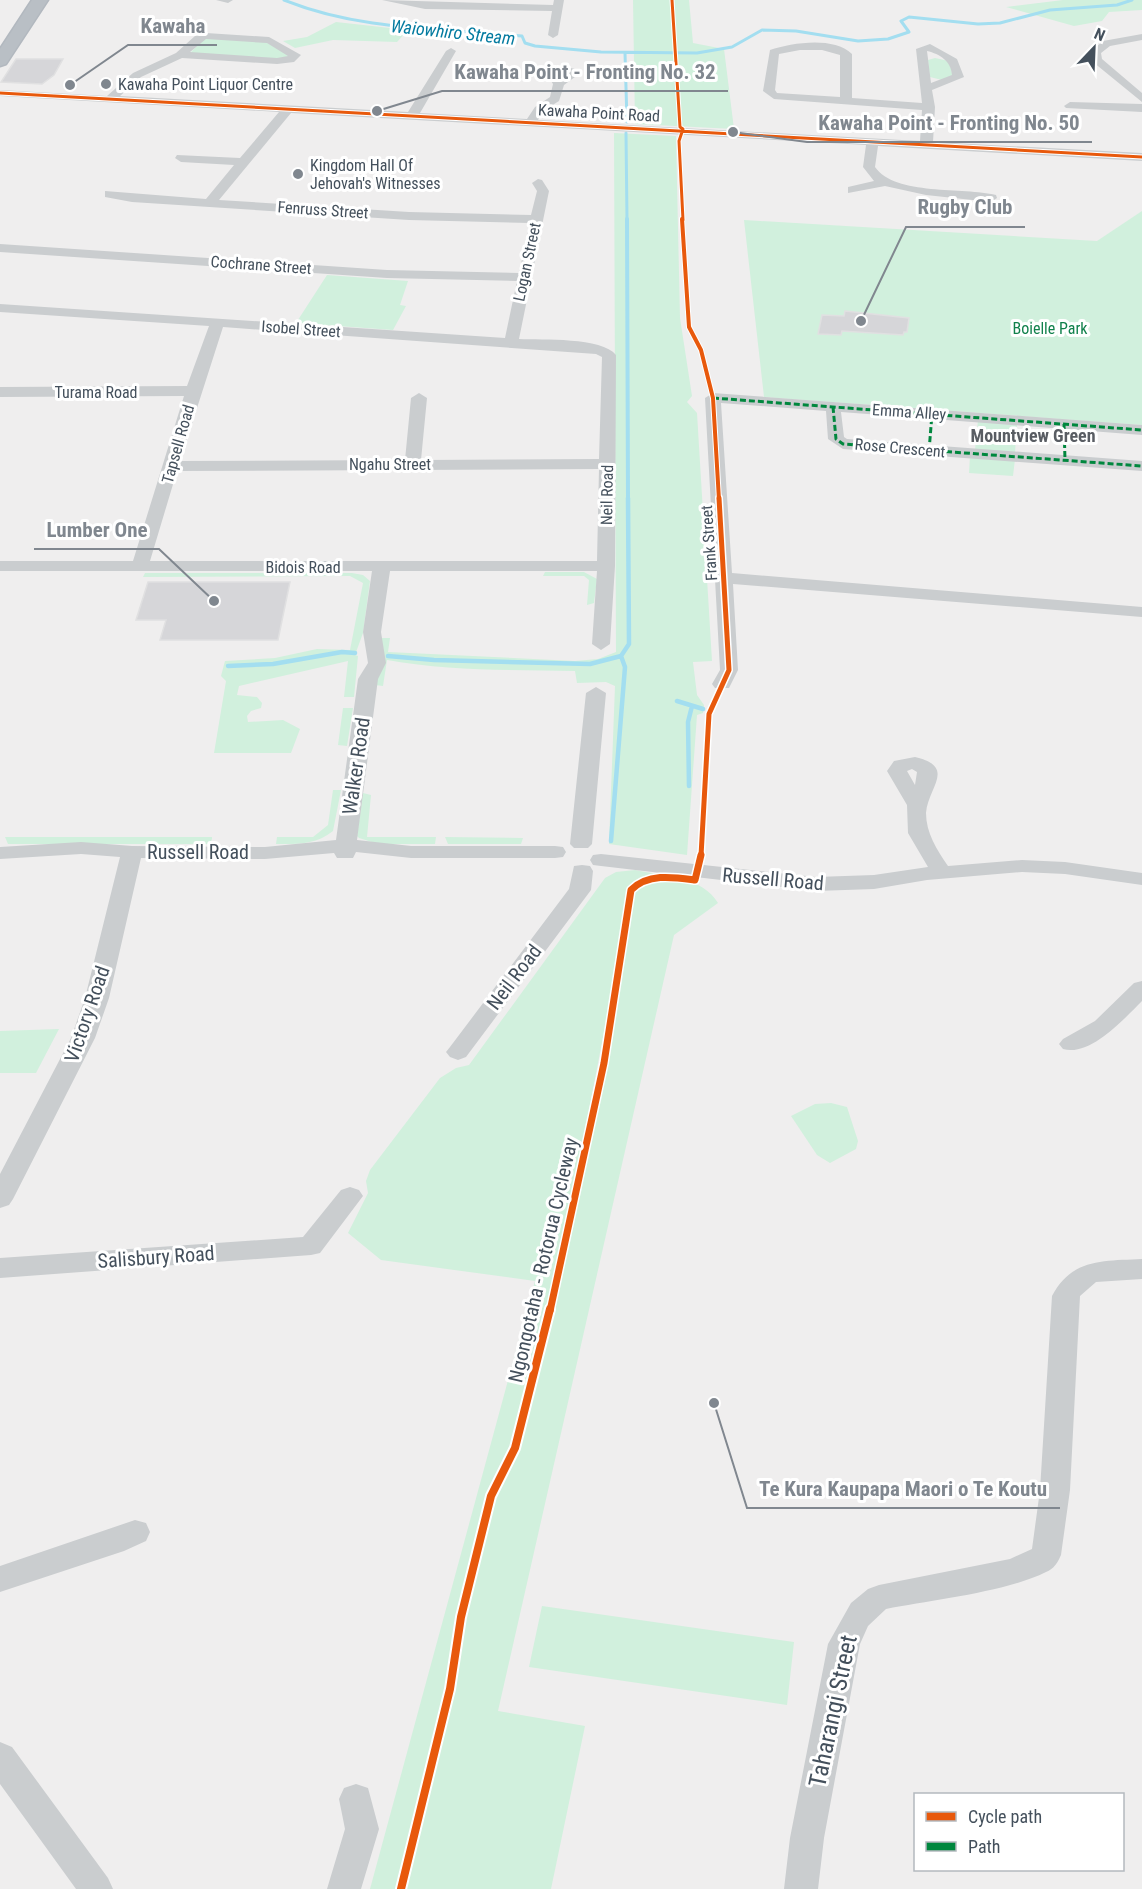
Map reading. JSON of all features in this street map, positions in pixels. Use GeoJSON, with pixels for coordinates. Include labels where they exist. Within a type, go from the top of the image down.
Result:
{"type":"FeatureCollection","features":[{"type":"Feature","properties":{"kind":"highway"},"geometry":{"type":"LineString","coordinates":[[0,61],[4,40],[13,16],[23,0]]}},
{"type":"Feature","properties":{"kind":"highway"},"geometry":{"type":"LineString","coordinates":[[13,16],[24,10],[30,0]]}},
{"type":"Feature","properties":{"kind":"highway"},"geometry":{"type":"LineString","coordinates":[[4,40],[40,0]]}},
{"type":"Feature","properties":{"kind":"street"},"geometry":{"type":"LineString","coordinates":[[221,0],[228,0]]}},
{"type":"Feature","properties":{"kind":"street"},"geometry":{"type":"LineString","coordinates":[[387,0],[435,7],[558,4],[553,35]]}},
{"type":"Feature","properties":{"kind":"street"},"geometry":{"type":"LineString","coordinates":[[110,99],[137,75],[180,55],[199,38],[206,36],[268,40],[295,54],[290,60],[277,61],[180,55]]}},
{"type":"Feature","properties":{"kind":"street"},"geometry":{"type":"LineString","coordinates":[[1142,37],[1107,43],[1095,52],[1097,60],[1142,99]]}},
{"type":"Feature","properties":{"kind":"street"},"geometry":{"type":"LineString","coordinates":[[846,102],[846,54],[843,51],[821,47],[774,52],[770,94],[846,102],[928,106]]}},
{"type":"Feature","properties":{"kind":"street"},"geometry":{"type":"LineString","coordinates":[[412,116],[451,51]]}},
{"type":"Feature","properties":{"kind":"street"},"geometry":{"type":"LineString","coordinates":[[530,123],[538,109],[555,99],[559,84]]}},
{"type":"Feature","properties":{"kind":"street"},"geometry":{"type":"LineString","coordinates":[[922,145],[930,119],[924,89]]}},
{"type":"Feature","properties":{"kind":"street","name":"Kawaha Point Road"},"geometry":{"type":"LineString","coordinates":[[0,95],[110,99],[1142,157]]}},
{"type":"Feature","properties":{"kind":"street"},"geometry":{"type":"LineString","coordinates":[[1070,106],[1142,108]]}},
{"type":"Feature","properties":{"kind":"street"},"geometry":{"type":"LineString","coordinates":[[209,203],[288,109]]}},
{"type":"Feature","properties":{"kind":"street"},"geometry":{"type":"LineString","coordinates":[[873,142],[868,164],[870,171],[885,182],[932,192],[991,198]]}},
{"type":"Feature","properties":{"kind":"street"},"geometry":{"type":"LineString","coordinates":[[181,158],[242,162]]}},
{"type":"Feature","properties":{"kind":"street"},"geometry":{"type":"LineString","coordinates":[[853,190],[885,182]]}},
{"type":"Feature","properties":{"kind":"street","name":"Logan Street"},"geometry":{"type":"LineString","coordinates":[[511,343],[523,277],[543,191],[538,183]]}},
{"type":"Feature","properties":{"kind":"street","name":"Fenruss Street"},"geometry":{"type":"LineString","coordinates":[[110,194],[132,198],[399,215],[537,219]]}},
{"type":"Feature","properties":{"kind":"street","name":"Cochrane Street"},"geometry":{"type":"LineString","coordinates":[[0,248],[387,274],[523,277]]}},
{"type":"Feature","properties":{"kind":"street","name":"Isobel Street"},"geometry":{"type":"LineString","coordinates":[[0,308],[601,350]]}},
{"type":"Feature","properties":{"kind":"street","name":"Tapsell Road"},"geometry":{"type":"LineString","coordinates":[[140,566],[193,391],[217,323]]}},
{"type":"Feature","properties":{"kind":"street","name":"Neil Road"},"geometry":{"type":"LineString","coordinates":[[601,350],[609,355],[606,566],[601,644]]}},
{"type":"Feature","properties":{"kind":"street","name":"Turama Road"},"geometry":{"type":"LineString","coordinates":[[0,392],[193,391]]}},
{"type":"Feature","properties":{"kind":"street"},"geometry":{"type":"LineString","coordinates":[[412,463],[419,398]]}},
{"type":"Feature","properties":{"kind":"street","name":"Emma Alley"},"geometry":{"type":"LineString","coordinates":[[712,398],[1142,430]]}},
{"type":"Feature","properties":{"kind":"street","name":"Frank Street"},"geometry":{"type":"LineString","coordinates":[[712,398],[729,670],[722,684]]}},
{"type":"Feature","properties":{"kind":"street","name":"Rose Crescent"},"geometry":{"type":"LineString","coordinates":[[833,407],[838,442],[929,451],[1142,466]]}},
{"type":"Feature","properties":{"kind":"street"},"geometry":{"type":"LineString","coordinates":[[929,451],[932,414]]}},
{"type":"Feature","properties":{"kind":"street"},"geometry":{"type":"LineString","coordinates":[[1064,424],[1065,460]]}},
{"type":"Feature","properties":{"kind":"street","name":"Ngahu Street"},"geometry":{"type":"LineString","coordinates":[[172,465],[608,464]]}},
{"type":"Feature","properties":{"kind":"street","name":"Bidois Road"},"geometry":{"type":"LineString","coordinates":[[0,566],[606,566]]}},
{"type":"Feature","properties":{"kind":"street","name":"Walker Road"},"geometry":{"type":"LineString","coordinates":[[346,849],[368,679],[363,647],[372,632],[382,567]]}},
{"type":"Feature","properties":{"kind":"street","name":"Frank Street"},"geometry":{"type":"LineString","coordinates":[[725,578],[1142,612]]}},
{"type":"Feature","properties":{"kind":"street"},"geometry":{"type":"LineString","coordinates":[[591,866],[598,851],[581,844],[596,693]]}},
{"type":"Feature","properties":{"kind":"street"},"geometry":{"type":"LineString","coordinates":[[917,805],[919,836],[943,874]]}},
{"type":"Feature","properties":{"kind":"street","name":"Russell Road"},"geometry":{"type":"LineString","coordinates":[[3,853],[54,857],[132,852],[265,853],[309,856],[346,849],[384,856],[411,852],[555,852],[566,846],[581,844]]}},
{"type":"Feature","properties":{"kind":"street","name":"Victory Road"},"geometry":{"type":"LineString","coordinates":[[0,1199],[83,1038],[97,998],[132,852]]}},
{"type":"Feature","properties":{"kind":"street","name":"Russell Road"},"geometry":{"type":"LineString","coordinates":[[555,852],[553,857],[559,866],[591,866],[833,885],[930,880],[943,874],[1041,866],[1142,879]]}},
{"type":"Feature","properties":{"kind":"street","name":"Neil Road"},"geometry":{"type":"LineString","coordinates":[[458,1052],[580,890],[591,866]]}},
{"type":"Feature","properties":{"kind":"street"},"geometry":{"type":"LineString","coordinates":[[1071,1044],[1102,1026],[1142,988]]}},
{"type":"Feature","properties":{"kind":"street","name":"Salisbury Road"},"geometry":{"type":"LineString","coordinates":[[0,1268],[311,1246],[350,1196]]}},
{"type":"Feature","properties":{"kind":"street","name":"Taharangi Street"},"geometry":{"type":"LineString","coordinates":[[801,1889],[809,1826],[844,1644],[850,1627],[867,1605],[879,1598],[1010,1572],[1037,1563],[1046,1555],[1055,1490],[1066,1296],[1069,1287],[1078,1278],[1090,1274],[1142,1269]]}},
{"type":"Feature","properties":{"kind":"street"},"geometry":{"type":"LineString","coordinates":[[0,1579],[113,1542],[135,1532]]}},
{"type":"Feature","properties":{"kind":"street"},"geometry":{"type":"LineString","coordinates":[[0,1757],[96,1889]]}},
{"type":"Feature","properties":{"kind":"street"},"geometry":{"type":"LineString","coordinates":[[344,1889],[362,1829],[356,1799]]}},
{"type":"Feature","properties":{"kind":"green space"},"geometry":{"type":"Polygon","coordinates":[[[633,0],[689,0],[693,43],[724,49],[734,129],[635,124],[633,0]]]}},
{"type":"Feature","properties":{"kind":"green space"},"geometry":{"type":"Polygon","coordinates":[[[1063,0],[1142,0],[1142,10],[1109,12],[1102,21],[1074,26],[1006,7],[1063,0]]]}},
{"type":"Feature","properties":{"kind":"green space"},"geometry":{"type":"Polygon","coordinates":[[[336,22],[408,30],[397,42],[333,40],[295,48],[283,41],[307,37],[336,22]]]}},
{"type":"Feature","properties":{"kind":"green space"},"geometry":{"type":"Polygon","coordinates":[[[208,38],[264,41],[290,55],[282,59],[190,53],[208,38]]]}},
{"type":"Feature","properties":{"kind":"green space"},"geometry":{"type":"Polygon","coordinates":[[[935,58],[949,61],[953,77],[942,80],[930,77],[928,60],[935,58]]]}},
{"type":"Feature","properties":{"kind":"green space"},"geometry":{"type":"Polygon","coordinates":[[[614,133],[676,136],[680,318],[692,396],[687,402],[697,413],[712,661],[693,662],[697,695],[704,705],[703,713],[697,715],[687,855],[609,844],[615,686],[606,682],[577,683],[575,671],[457,668],[387,660],[383,686],[375,685],[381,638],[390,638],[388,652],[575,661],[598,659],[616,652],[614,133]]]}},
{"type":"Feature","properties":{"kind":"green space","name":"Boielle Park"},"geometry":{"type":"Polygon","coordinates":[[[1142,211],[1142,425],[764,397],[744,220],[1097,241],[1142,211]]]}},
{"type":"Feature","properties":{"kind":"green space"},"geometry":{"type":"Polygon","coordinates":[[[327,275],[408,281],[400,305],[406,306],[393,330],[296,323],[327,275]]]}},
{"type":"Feature","properties":{"kind":"green space"},"geometry":{"type":"Polygon","coordinates":[[[978,420],[1017,423],[1015,453],[975,450],[978,420]]]}},
{"type":"Feature","properties":{"kind":"green space"},"geometry":{"type":"Polygon","coordinates":[[[970,456],[1015,459],[1013,476],[969,473],[970,456]]]}},
{"type":"Feature","properties":{"kind":"green space"},"geometry":{"type":"Polygon","coordinates":[[[545,572],[584,572],[597,579],[594,603],[587,605],[589,580],[584,576],[543,576],[545,572]]]}},
{"type":"Feature","properties":{"kind":"green space"},"geometry":{"type":"Polygon","coordinates":[[[145,573],[352,573],[363,575],[370,581],[363,633],[355,655],[358,656],[354,697],[344,697],[348,661],[239,686],[237,695],[257,697],[262,703],[261,708],[251,711],[247,716],[248,722],[283,720],[300,729],[291,753],[214,753],[226,681],[221,676],[225,661],[275,658],[317,649],[350,650],[363,583],[350,576],[143,577],[145,573]]]}},
{"type":"Feature","properties":{"kind":"green space"},"geometry":{"type":"Polygon","coordinates":[[[343,708],[353,708],[347,746],[338,745],[343,708]]]}},
{"type":"Feature","properties":{"kind":"green space"},"geometry":{"type":"Polygon","coordinates":[[[333,790],[341,790],[333,831],[313,841],[299,844],[276,844],[277,837],[313,837],[328,825],[333,790]]]}},
{"type":"Feature","properties":{"kind":"green space"},"geometry":{"type":"Polygon","coordinates":[[[363,793],[371,795],[367,837],[436,837],[435,844],[378,844],[359,838],[357,836],[363,793]]]}},
{"type":"Feature","properties":{"kind":"green space"},"geometry":{"type":"Polygon","coordinates":[[[5,837],[212,837],[212,839],[210,844],[8,844],[5,837]]]}},
{"type":"Feature","properties":{"kind":"green space"},"geometry":{"type":"Polygon","coordinates":[[[445,837],[523,838],[521,844],[448,844],[445,837]]]}},
{"type":"Feature","properties":{"kind":"green space"},"geometry":{"type":"Polygon","coordinates":[[[635,870],[692,882],[711,894],[718,903],[674,935],[498,1711],[585,1726],[551,1889],[370,1889],[535,1281],[381,1260],[348,1233],[368,1193],[366,1181],[370,1170],[440,1078],[456,1068],[469,1065],[605,878],[616,872],[635,870]],[[624,932],[569,1214],[604,1063],[624,932]]]}},
{"type":"Feature","properties":{"kind":"green space"},"geometry":{"type":"Polygon","coordinates":[[[59,1029],[36,1073],[0,1073],[0,1031],[59,1029]]]}},
{"type":"Feature","properties":{"kind":"green space"},"geometry":{"type":"Polygon","coordinates":[[[831,1103],[847,1107],[858,1141],[856,1149],[830,1163],[817,1155],[791,1116],[815,1104],[831,1103]]]}},
{"type":"Feature","properties":{"kind":"green space"},"geometry":{"type":"Polygon","coordinates":[[[542,1606],[794,1642],[787,1705],[529,1667],[542,1606]]]}},
{"type":"Feature","properties":{"kind":"building"},"geometry":{"type":"Polygon","coordinates":[[[16,59],[63,59],[54,75],[42,84],[1,82],[16,59]]]}},
{"type":"Feature","properties":{"kind":"building"},"geometry":{"type":"Polygon","coordinates":[[[845,311],[909,318],[907,332],[903,335],[842,331],[841,335],[818,334],[822,315],[844,316],[845,311]]]}},
{"type":"Feature","properties":{"kind":"building"},"geometry":{"type":"Polygon","coordinates":[[[148,582],[290,582],[278,640],[160,640],[166,620],[136,620],[148,582]]]}},
{"type":"Feature","properties":{"kind":"waterway","name":"Waiowhiro Stream"},"geometry":{"type":"LineString","coordinates":[[284,0],[342,18],[372,23],[522,36],[525,43],[535,46],[601,52],[697,53],[732,47],[762,30],[796,31],[858,41],[888,39],[909,32],[901,21],[909,17],[978,24],[1000,23],[1050,10],[1117,5],[1132,0]]}},
{"type":"Feature","properties":{"kind":"waterway"},"geometry":{"type":"LineString","coordinates":[[625,53],[627,122]]}},
{"type":"Feature","properties":{"kind":"waterway"},"geometry":{"type":"LineString","coordinates":[[626,133],[627,220]]}},
{"type":"Feature","properties":{"kind":"waterway"},"geometry":{"type":"LineString","coordinates":[[627,219],[628,500]]}},
{"type":"Feature","properties":{"kind":"waterway"},"geometry":{"type":"LineString","coordinates":[[621,656],[629,644],[628,498]]}},
{"type":"Feature","properties":{"kind":"waterway"},"geometry":{"type":"LineString","coordinates":[[228,666],[273,664],[342,652],[355,653]]}},
{"type":"Feature","properties":{"kind":"waterway"},"geometry":{"type":"LineString","coordinates":[[388,656],[434,660],[590,664],[621,656]]}},
{"type":"Feature","properties":{"kind":"waterway"},"geometry":{"type":"LineString","coordinates":[[611,841],[625,667],[621,656]]}},
{"type":"Feature","properties":{"kind":"waterway"},"geometry":{"type":"LineString","coordinates":[[677,701],[703,709]]}},
{"type":"Feature","properties":{"kind":"waterway"},"geometry":{"type":"LineString","coordinates":[[689,786],[688,722],[692,706]]}},
{"type":"Feature","properties":{"kind":"marked path"},"geometry":{"type":"LineString","coordinates":[[713,398],[1142,430]]}},
{"type":"Feature","properties":{"kind":"marked path"},"geometry":{"type":"LineString","coordinates":[[833,407],[836,439],[843,444],[1142,466]]}},
{"type":"Feature","properties":{"kind":"marked path"},"geometry":{"type":"LineString","coordinates":[[929,451],[932,414]]}},
{"type":"Feature","properties":{"kind":"marked path"},"geometry":{"type":"LineString","coordinates":[[1064,424],[1065,460]]}},
{"type":"Feature","properties":{"kind":"cycle path","name":"Ngongotaha - Rotorua Cycleway"},"geometry":{"type":"LineString","coordinates":[[401,1889],[450,1689],[461,1617],[491,1496],[515,1448],[547,1323],[604,1063],[631,890],[637,884],[652,878],[670,877],[695,880],[701,863],[709,714],[729,670],[713,398],[701,350],[689,327],[679,162],[679,141],[683,129],[680,127],[672,0]]}},
{"type":"Feature","properties":{"kind":"cycle path"},"geometry":{"type":"LineString","coordinates":[[0,93],[1142,157]]}},
{"type":"Feature","properties":{"kind":"place","name":"Kawaha Point Liquor Centre"},"geometry":{"type":"Point","coordinates":[106,84]}},
{"type":"Feature","properties":{"kind":"place","name":"Kawaha"},"geometry":{"type":"Point","coordinates":[70,85]}},
{"type":"Feature","properties":{"kind":"place","name":"Kawaha Point - Fronting No. 32"},"geometry":{"type":"Point","coordinates":[377,111]}},
{"type":"Feature","properties":{"kind":"place","name":"Kawaha Point - Fronting No. 50"},"geometry":{"type":"Point","coordinates":[733,132]}},
{"type":"Feature","properties":{"kind":"place","name":"Kingdom Hall Of Jehovah's Witnesses"},"geometry":{"type":"Point","coordinates":[298,174]}},
{"type":"Feature","properties":{"kind":"place","name":"Rugby Club"},"geometry":{"type":"Point","coordinates":[861,321]}},
{"type":"Feature","properties":{"kind":"place","name":"Lumber One"},"geometry":{"type":"Point","coordinates":[214,601]}},
{"type":"Feature","properties":{"kind":"place","name":"Te Kura Kaupapa Maori o Te Koutu"},"geometry":{"type":"Point","coordinates":[714,1403]}},
{"type":"Feature","properties":{"kind":"district","name":"Mountview Green"},"geometry":{"type":"Point","coordinates":[1033,435]}}]}
